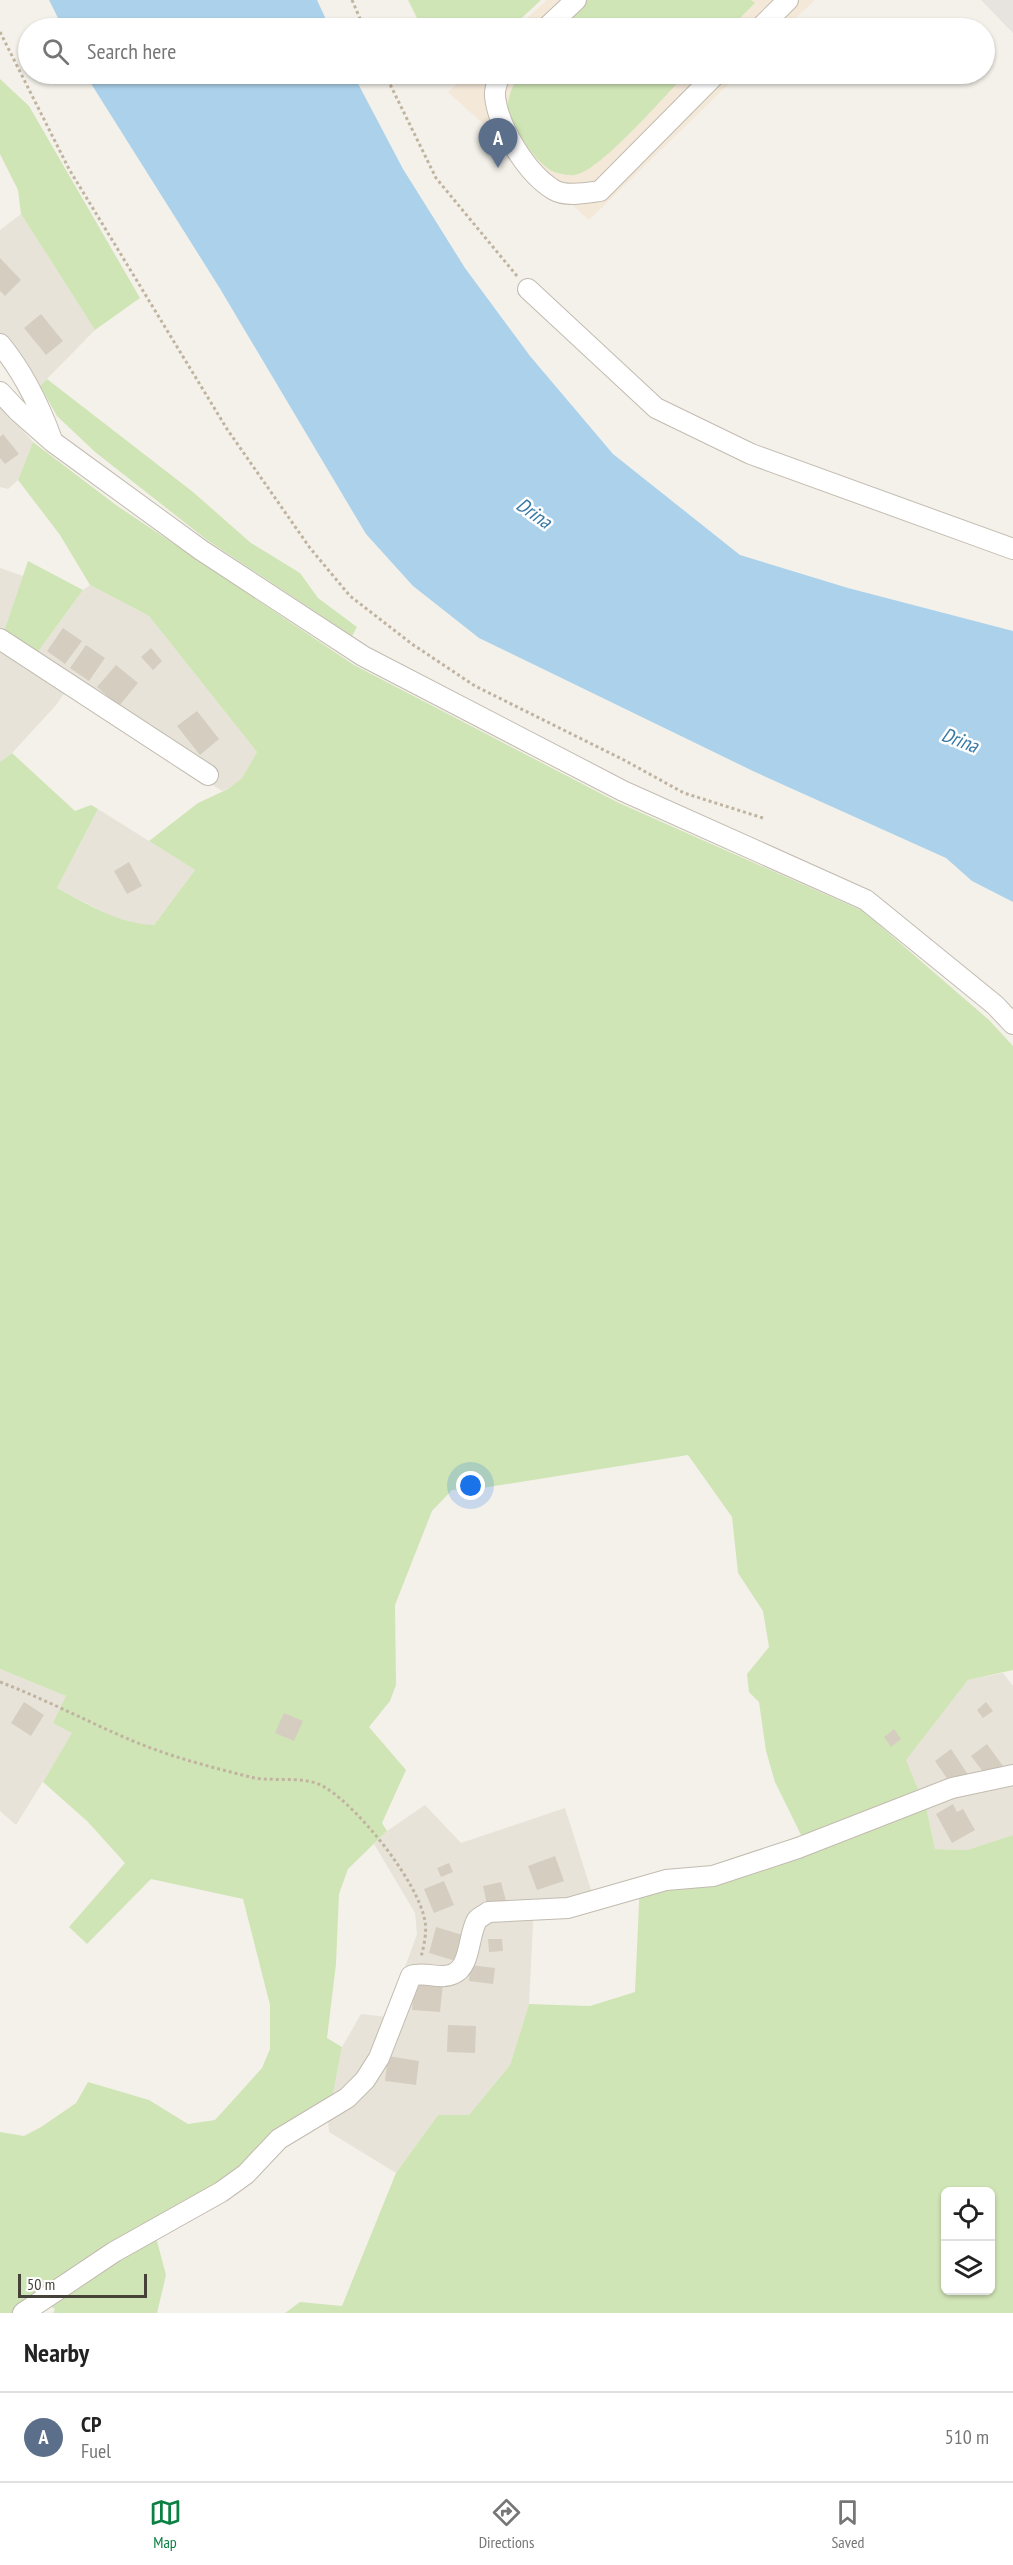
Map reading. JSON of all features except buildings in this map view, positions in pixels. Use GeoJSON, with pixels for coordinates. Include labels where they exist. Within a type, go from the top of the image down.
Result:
{"type":"FeatureCollection","features":[{"type":"Feature","properties":{"kind":"street"},"geometry":{"type":"LineString","coordinates":[[557,18],[576,0]]}},
{"type":"Feature","properties":{"kind":"street"},"geometry":{"type":"LineString","coordinates":[[770,18],[788,0]]}},
{"type":"Feature","properties":{"kind":"street"},"geometry":{"type":"LineString","coordinates":[[497,84],[494,94],[501,122],[526,164],[555,191],[579,194],[600,191],[706,84]]}},
{"type":"Feature","properties":{"kind":"street"},"geometry":{"type":"LineString","coordinates":[[528,288],[656,408],[751,454],[1013,549]]}},
{"type":"Feature","properties":{"kind":"street"},"geometry":{"type":"LineString","coordinates":[[0,344],[17,365],[38,401],[53,442]]}},
{"type":"Feature","properties":{"kind":"street"},"geometry":{"type":"LineString","coordinates":[[0,392],[53,442],[201,550],[363,656],[623,791],[866,900],[995,1005],[1013,1024]]}},
{"type":"Feature","properties":{"kind":"street"},"geometry":{"type":"LineString","coordinates":[[0,639],[208,775]]}},
{"type":"Feature","properties":{"kind":"street"},"geometry":{"type":"LineString","coordinates":[[23,2313],[114,2252],[221,2192],[246,2174],[279,2139],[347,2098],[365,2080],[379,2058],[411,1976],[418,1973],[445,1976],[454,1974],[461,1968],[477,1919],[488,1912],[568,1908],[666,1880],[713,1876],[798,1848],[952,1788],[1013,1775]]}},
{"type":"Feature","properties":{"kind":"path"},"geometry":{"type":"LineString","coordinates":[[352,0],[360,18]]}},
{"type":"Feature","properties":{"kind":"path"},"geometry":{"type":"LineString","coordinates":[[0,32],[18,68]]}},
{"type":"Feature","properties":{"kind":"path"},"geometry":{"type":"LineString","coordinates":[[26,84],[69,169],[227,429],[310,548],[350,596],[412,644],[476,686],[624,760],[684,793],[763,818]]}},
{"type":"Feature","properties":{"kind":"path"},"geometry":{"type":"LineString","coordinates":[[390,84],[436,178],[528,288]]}},
{"type":"Feature","properties":{"kind":"path"},"geometry":{"type":"LineString","coordinates":[[0,1682],[135,1742],[202,1765],[259,1779],[313,1782],[326,1788],[363,1821],[395,1860],[420,1905],[426,1922],[418,1973]]}},
{"type":"Feature","properties":{"kind":"shaded area"},"geometry":{"type":"Polygon","coordinates":[[[547,0],[815,0],[796,18],[527,18],[547,0]]]}},
{"type":"Feature","properties":{"kind":"shaded area"},"geometry":{"type":"Polygon","coordinates":[[[981,0],[1013,0],[1013,33],[981,0]]]}},
{"type":"Feature","properties":{"kind":"shaded area"},"geometry":{"type":"Polygon","coordinates":[[[457,84],[729,84],[589,220],[448,92],[457,84]]]}},
{"type":"Feature","properties":{"kind":"shaded area"},"geometry":{"type":"Polygon","coordinates":[[[21,214],[95,330],[35,391],[0,357],[0,230],[21,214]]]}},
{"type":"Feature","properties":{"kind":"shaded area"},"geometry":{"type":"Polygon","coordinates":[[[0,405],[33,442],[18,480],[8,489],[0,487],[0,405]]]}},
{"type":"Feature","properties":{"kind":"shaded area"},"geometry":{"type":"Polygon","coordinates":[[[0,568],[23,576],[0,643],[0,568]]]}},
{"type":"Feature","properties":{"kind":"shaded area"},"geometry":{"type":"Polygon","coordinates":[[[90,585],[149,616],[257,752],[242,778],[228,789],[222,791],[67,689],[57,704],[12,753],[0,762],[0,646],[29,664],[83,590],[90,585]]]}},
{"type":"Feature","properties":{"kind":"shaded area"},"geometry":{"type":"Polygon","coordinates":[[[98,809],[195,870],[154,925],[134,925],[111,916],[57,888],[98,809]]]}},
{"type":"Feature","properties":{"kind":"shaded area"},"geometry":{"type":"Polygon","coordinates":[[[0,1669],[66,1696],[73,1733],[16,1825],[0,1811],[0,1669]]]}},
{"type":"Feature","properties":{"kind":"shaded area"},"geometry":{"type":"Polygon","coordinates":[[[1003,1673],[1013,1686],[1013,1835],[967,1850],[935,1849],[927,1811],[905,1760],[968,1680],[1003,1673]]]}},
{"type":"Feature","properties":{"kind":"shaded area"},"geometry":{"type":"Polygon","coordinates":[[[425,1805],[461,1843],[565,1808],[592,1893],[569,1900],[534,1904],[529,2004],[510,2065],[469,2115],[438,2115],[396,2173],[329,2132],[328,2120],[342,2047],[361,2014],[387,2017],[417,1934],[415,1913],[374,1844],[387,1831],[425,1805]]]}},
{"type":"Feature","properties":{"kind":"green space"},"geometry":{"type":"Polygon","coordinates":[[[408,0],[541,0],[522,18],[417,18],[408,0]]]}},
{"type":"Feature","properties":{"kind":"green space"},"geometry":{"type":"Polygon","coordinates":[[[587,0],[751,0],[755,3],[740,18],[569,18],[587,0]]]}},
{"type":"Feature","properties":{"kind":"green space"},"geometry":{"type":"Polygon","coordinates":[[[0,79],[29,106],[140,298],[95,330],[21,214],[18,190],[0,154],[0,79]]]}},
{"type":"Feature","properties":{"kind":"green space"},"geometry":{"type":"Polygon","coordinates":[[[515,84],[676,84],[615,147],[585,171],[574,175],[556,173],[546,167],[519,136],[508,112],[509,97],[515,84]]]}},
{"type":"Feature","properties":{"kind":"green space"},"geometry":{"type":"Polygon","coordinates":[[[47,379],[193,492],[251,543],[300,573],[318,598],[357,627],[352,636],[207,540],[95,452],[57,416],[40,386],[47,379]]]}},
{"type":"Feature","properties":{"kind":"green space"},"geometry":{"type":"Polygon","coordinates":[[[33,442],[116,505],[354,665],[619,803],[863,911],[989,1020],[1013,1046],[1013,1670],[968,1680],[906,1760],[927,1811],[935,1849],[967,1850],[1013,1835],[1013,2313],[285,2313],[300,2302],[342,2306],[396,2173],[438,2115],[469,2115],[510,2065],[529,2004],[590,2006],[635,1992],[640,1881],[712,1869],[803,1839],[775,1782],[766,1751],[759,1702],[749,1692],[747,1674],[769,1647],[763,1611],[738,1573],[732,1517],[688,1455],[470,1490],[452,1490],[432,1511],[395,1605],[396,1685],[390,1701],[369,1727],[406,1770],[382,1823],[387,1831],[348,1869],[339,1894],[336,1964],[327,2038],[342,2047],[328,2120],[286,2145],[156,2237],[166,2275],[157,2313],[53,2313],[55,2309],[49,2305],[37,2313],[0,2313],[0,2132],[24,2136],[41,2127],[76,2103],[88,2082],[149,2100],[188,2124],[215,2120],[262,2068],[270,2049],[270,2005],[243,1899],[151,1879],[87,1944],[69,1927],[125,1863],[88,1822],[43,1782],[72,1733],[53,1723],[66,1696],[0,1669],[0,762],[12,753],[75,811],[91,805],[98,809],[57,888],[116,917],[154,925],[195,870],[149,841],[198,803],[228,789],[242,778],[257,752],[149,616],[90,585],[60,535],[18,480],[33,442]]]}},
{"type":"Feature","properties":{"kind":"green space"},"geometry":{"type":"Polygon","coordinates":[[[28,561],[83,590],[29,664],[0,643],[28,561]]]}},
{"type":"Feature","properties":{"kind":"water"},"geometry":{"type":"Polygon","coordinates":[[[49,0],[317,0],[325,18],[58,18],[49,0]]]}},
{"type":"Feature","properties":{"kind":"water","name":"Drina"},"geometry":{"type":"Polygon","coordinates":[[[91,84],[358,84],[403,169],[465,268],[530,356],[613,454],[740,555],[848,588],[1013,631],[1013,902],[972,881],[946,858],[755,772],[479,638],[413,586],[366,534],[219,287],[91,84]]]}},
{"type":"Feature","properties":{"kind":"place","name":"CP"},"geometry":{"type":"Point","coordinates":[498,168]}}]}
